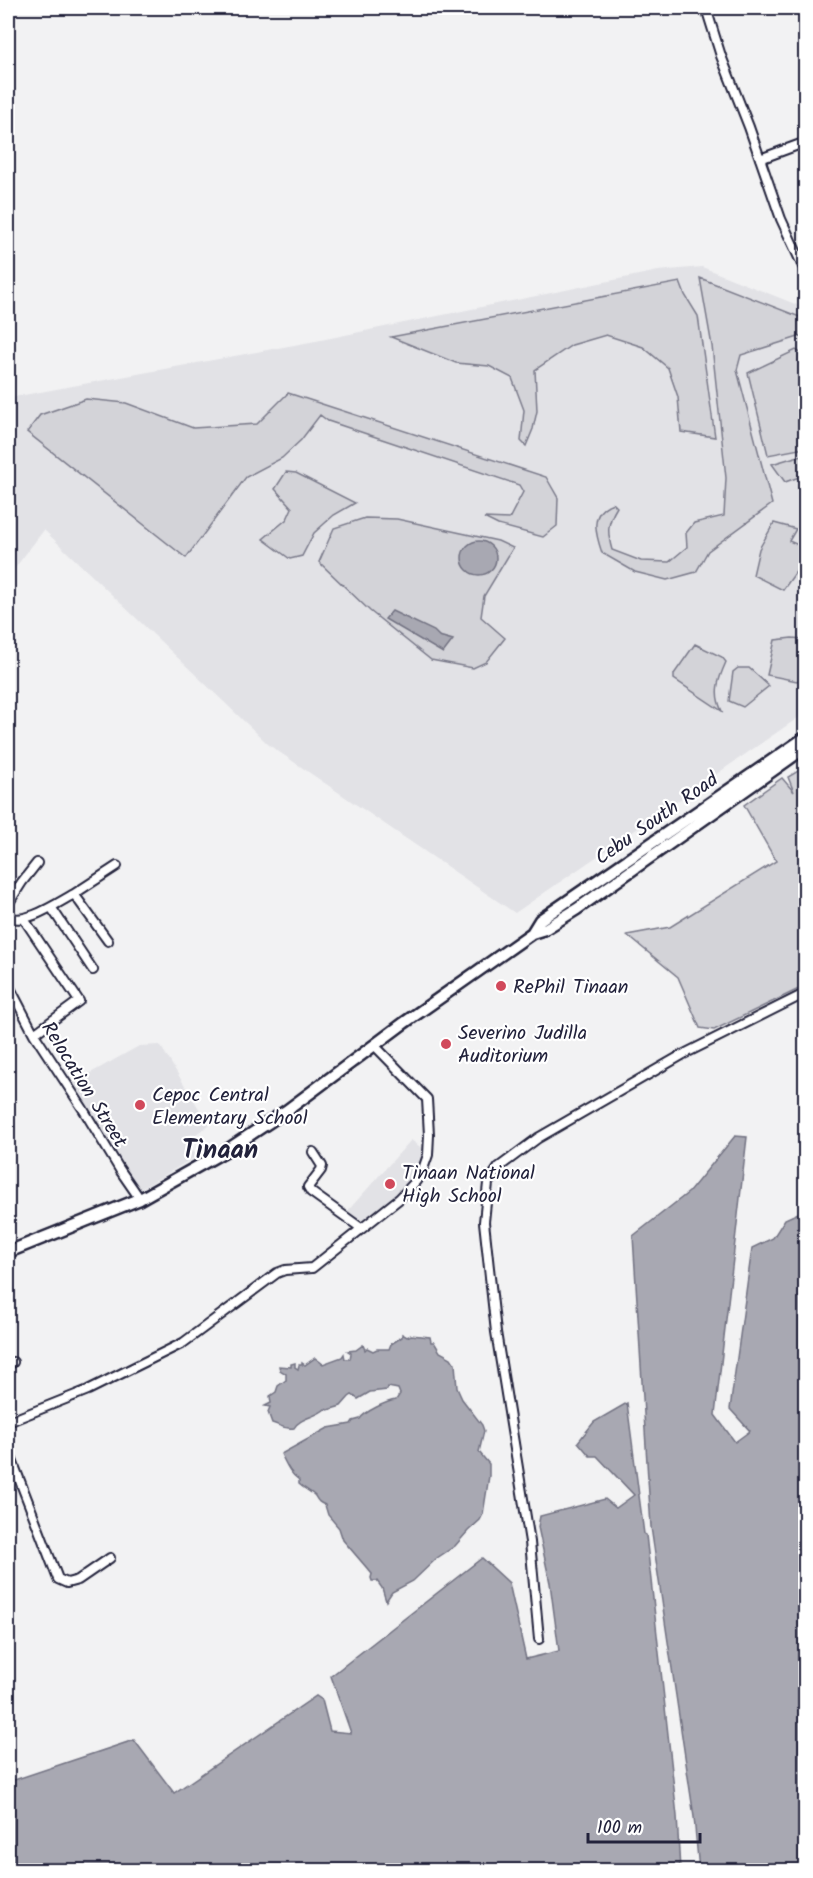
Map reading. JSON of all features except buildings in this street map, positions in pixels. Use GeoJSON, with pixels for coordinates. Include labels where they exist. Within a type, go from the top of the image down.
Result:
{"type":"FeatureCollection","features":[{"type":"Feature","properties":{"kind":"highway","name":"Cebu South Road"},"geometry":{"type":"LineString","coordinates":[[532,933],[540,920],[806,737]]}},
{"type":"Feature","properties":{"kind":"highway","name":"Cebu South Road"},"geometry":{"type":"LineString","coordinates":[[8,1252],[140,1199],[240,1141],[286,1111],[532,933],[545,929],[577,909],[806,747]]}},
{"type":"Feature","properties":{"kind":"street"},"geometry":{"type":"LineString","coordinates":[[706,8],[721,56],[781,219],[806,273]]}},
{"type":"Feature","properties":{"kind":"street"},"geometry":{"type":"LineString","coordinates":[[760,159],[806,141]]}},
{"type":"Feature","properties":{"kind":"street"},"geometry":{"type":"LineString","coordinates":[[8,904],[37,863]]}},
{"type":"Feature","properties":{"kind":"street"},"geometry":{"type":"LineString","coordinates":[[8,916],[11,919],[24,919],[51,907],[117,866]]}},
{"type":"Feature","properties":{"kind":"street"},"geometry":{"type":"LineString","coordinates":[[74,894],[108,941]]}},
{"type":"Feature","properties":{"kind":"street"},"geometry":{"type":"LineString","coordinates":[[51,907],[93,970]]}},
{"type":"Feature","properties":{"kind":"street"},"geometry":{"type":"LineString","coordinates":[[24,919],[79,1000],[34,1034]]}},
{"type":"Feature","properties":{"kind":"street","name":"Relocation Street"},"geometry":{"type":"LineString","coordinates":[[8,984],[34,1034],[140,1199]]}},
{"type":"Feature","properties":{"kind":"street"},"geometry":{"type":"LineString","coordinates":[[539,1639],[530,1542],[496,1332],[484,1222],[488,1183],[499,1167],[538,1138],[682,1055],[806,993]]}},
{"type":"Feature","properties":{"kind":"street"},"geometry":{"type":"LineString","coordinates":[[8,1422],[88,1390],[183,1343],[277,1273],[285,1270],[312,1268],[399,1199],[416,1180],[425,1162],[429,1145],[427,1099],[375,1046]]}},
{"type":"Feature","properties":{"kind":"street"},"geometry":{"type":"LineString","coordinates":[[313,1152],[322,1166],[308,1187],[311,1192],[361,1228]]}},
{"type":"Feature","properties":{"kind":"street"},"geometry":{"type":"LineString","coordinates":[[8,1450],[58,1579],[68,1583],[78,1580],[110,1558]]}},
{"type":"Feature","properties":{"kind":"shaded area"},"geometry":{"type":"Polygon","coordinates":[[[702,267],[805,308],[805,713],[515,913],[269,745],[44,530],[8,577],[8,398],[321,340],[658,271],[702,267]]]}},
{"type":"Feature","properties":{"kind":"shaded area"},"geometry":{"type":"Polygon","coordinates":[[[700,278],[805,319],[805,335],[741,355],[737,370],[772,504],[708,551],[696,572],[667,580],[635,572],[602,553],[596,525],[600,512],[613,503],[617,507],[609,528],[612,550],[641,561],[669,562],[687,547],[686,533],[694,523],[724,516],[726,478],[712,346],[700,278]]]}},
{"type":"Feature","properties":{"kind":"shaded area"},"geometry":{"type":"Polygon","coordinates":[[[680,282],[698,316],[715,437],[681,432],[678,397],[668,368],[643,347],[606,335],[572,345],[535,370],[537,411],[526,446],[521,441],[524,410],[512,378],[489,366],[456,363],[391,337],[680,282]]]}},
{"type":"Feature","properties":{"kind":"shaded area"},"geometry":{"type":"Polygon","coordinates":[[[796,350],[805,356],[805,415],[799,418],[805,448],[768,455],[748,373],[796,350]]]}},
{"type":"Feature","properties":{"kind":"shaded area"},"geometry":{"type":"Polygon","coordinates":[[[288,393],[546,477],[558,498],[557,526],[543,537],[498,525],[484,518],[509,519],[523,492],[519,485],[328,421],[320,415],[301,440],[282,458],[246,477],[186,558],[27,432],[40,415],[86,399],[126,403],[193,428],[257,424],[288,393]]]}},
{"type":"Feature","properties":{"kind":"shaded area"},"geometry":{"type":"Polygon","coordinates":[[[805,456],[805,475],[785,482],[772,464],[805,456]]]}},
{"type":"Feature","properties":{"kind":"shaded area"},"geometry":{"type":"Polygon","coordinates":[[[286,472],[296,473],[355,503],[334,515],[314,533],[302,556],[290,559],[263,539],[287,519],[292,508],[275,489],[286,472]]]}},
{"type":"Feature","properties":{"kind":"shaded area"},"geometry":{"type":"Polygon","coordinates":[[[365,518],[397,519],[498,541],[513,548],[484,596],[481,617],[505,638],[486,662],[473,668],[431,660],[370,611],[319,562],[334,528],[365,518]]]}},
{"type":"Feature","properties":{"kind":"shaded area"},"geometry":{"type":"Polygon","coordinates":[[[774,523],[796,529],[789,541],[805,548],[805,559],[783,590],[753,575],[759,549],[774,523]]]}},
{"type":"Feature","properties":{"kind":"shaded area"},"geometry":{"type":"Polygon","coordinates":[[[479,541],[491,546],[496,558],[491,570],[479,575],[467,570],[462,558],[467,546],[479,541]]]}},
{"type":"Feature","properties":{"kind":"shaded area"},"geometry":{"type":"Polygon","coordinates":[[[392,611],[434,631],[439,636],[453,640],[443,653],[385,619],[392,611]]]}},
{"type":"Feature","properties":{"kind":"shaded area"},"geometry":{"type":"Polygon","coordinates":[[[805,637],[805,677],[797,681],[767,675],[775,640],[804,639],[805,637]]]}},
{"type":"Feature","properties":{"kind":"shaded area"},"geometry":{"type":"Polygon","coordinates":[[[695,644],[722,657],[726,662],[717,692],[722,711],[674,679],[674,674],[695,644]]]}},
{"type":"Feature","properties":{"kind":"shaded area"},"geometry":{"type":"Polygon","coordinates":[[[738,668],[749,668],[769,686],[743,707],[729,701],[733,672],[738,668]]]}},
{"type":"Feature","properties":{"kind":"shaded area"},"geometry":{"type":"Polygon","coordinates":[[[805,767],[805,986],[714,1030],[700,1028],[678,977],[627,935],[670,927],[776,861],[744,805],[782,778],[794,792],[788,777],[805,767]]]}},
{"type":"Feature","properties":{"kind":"shaded area","name":"Cepoc Central Elementary School"},"geometry":{"type":"Polygon","coordinates":[[[160,1045],[209,1125],[186,1141],[197,1156],[139,1190],[69,1085],[139,1046],[160,1045]]]}},
{"type":"Feature","properties":{"kind":"shaded area"},"geometry":{"type":"Polygon","coordinates":[[[735,1136],[747,1137],[715,1415],[735,1442],[750,1431],[730,1409],[752,1248],[773,1238],[785,1219],[805,1210],[805,1870],[699,1870],[694,1817],[651,1527],[633,1236],[689,1192],[735,1136]]]}},
{"type":"Feature","properties":{"kind":"shaded area","name":"Tinaan National High School"},"geometry":{"type":"Polygon","coordinates":[[[411,1140],[423,1149],[424,1156],[422,1165],[404,1191],[361,1226],[344,1215],[411,1140]]]}},
{"type":"Feature","properties":{"kind":"shaded area"},"geometry":{"type":"Polygon","coordinates":[[[402,1334],[407,1337],[411,1335],[430,1337],[431,1342],[434,1342],[440,1352],[451,1358],[455,1364],[457,1388],[484,1431],[479,1452],[489,1464],[489,1476],[480,1520],[455,1546],[437,1558],[413,1581],[392,1592],[386,1601],[382,1588],[377,1581],[372,1581],[372,1574],[343,1540],[339,1528],[328,1515],[325,1505],[299,1484],[299,1480],[291,1472],[281,1454],[328,1428],[351,1424],[376,1407],[396,1400],[400,1394],[398,1389],[388,1387],[387,1390],[370,1392],[358,1399],[352,1395],[341,1406],[325,1409],[300,1422],[294,1428],[285,1428],[272,1423],[268,1412],[270,1407],[265,1406],[271,1403],[270,1396],[286,1380],[286,1374],[280,1370],[279,1366],[291,1367],[291,1364],[295,1363],[298,1369],[302,1363],[305,1365],[315,1358],[323,1364],[342,1357],[344,1354],[345,1359],[350,1359],[351,1353],[348,1351],[356,1350],[363,1345],[365,1350],[367,1348],[373,1351],[389,1349],[391,1344],[402,1337],[402,1334]]]}},
{"type":"Feature","properties":{"kind":"shaded area"},"geometry":{"type":"Polygon","coordinates":[[[627,1403],[644,1534],[646,1535],[677,1816],[680,1870],[8,1870],[8,1800],[11,1781],[134,1740],[174,1793],[316,1696],[322,1700],[330,1731],[351,1733],[331,1676],[482,1558],[509,1583],[526,1659],[559,1651],[550,1583],[538,1527],[540,1516],[605,1499],[616,1508],[634,1495],[597,1456],[590,1456],[578,1442],[594,1422],[627,1403]]]}},
{"type":"Feature","properties":{"kind":"place","name":"RePhil Tinaan"},"geometry":{"type":"Point","coordinates":[501,986]}},
{"type":"Feature","properties":{"kind":"place","name":"Severino Judilla Auditorium"},"geometry":{"type":"Point","coordinates":[446,1044]}},
{"type":"Feature","properties":{"kind":"place","name":"Cepoc Central Elementary School"},"geometry":{"type":"Point","coordinates":[140,1105]}},
{"type":"Feature","properties":{"kind":"place","name":"Tinaan National High School"},"geometry":{"type":"Point","coordinates":[390,1184]}},
{"type":"Feature","properties":{"kind":"district","name":"Tinaan"},"geometry":{"type":"Point","coordinates":[220,1149]}}]}
